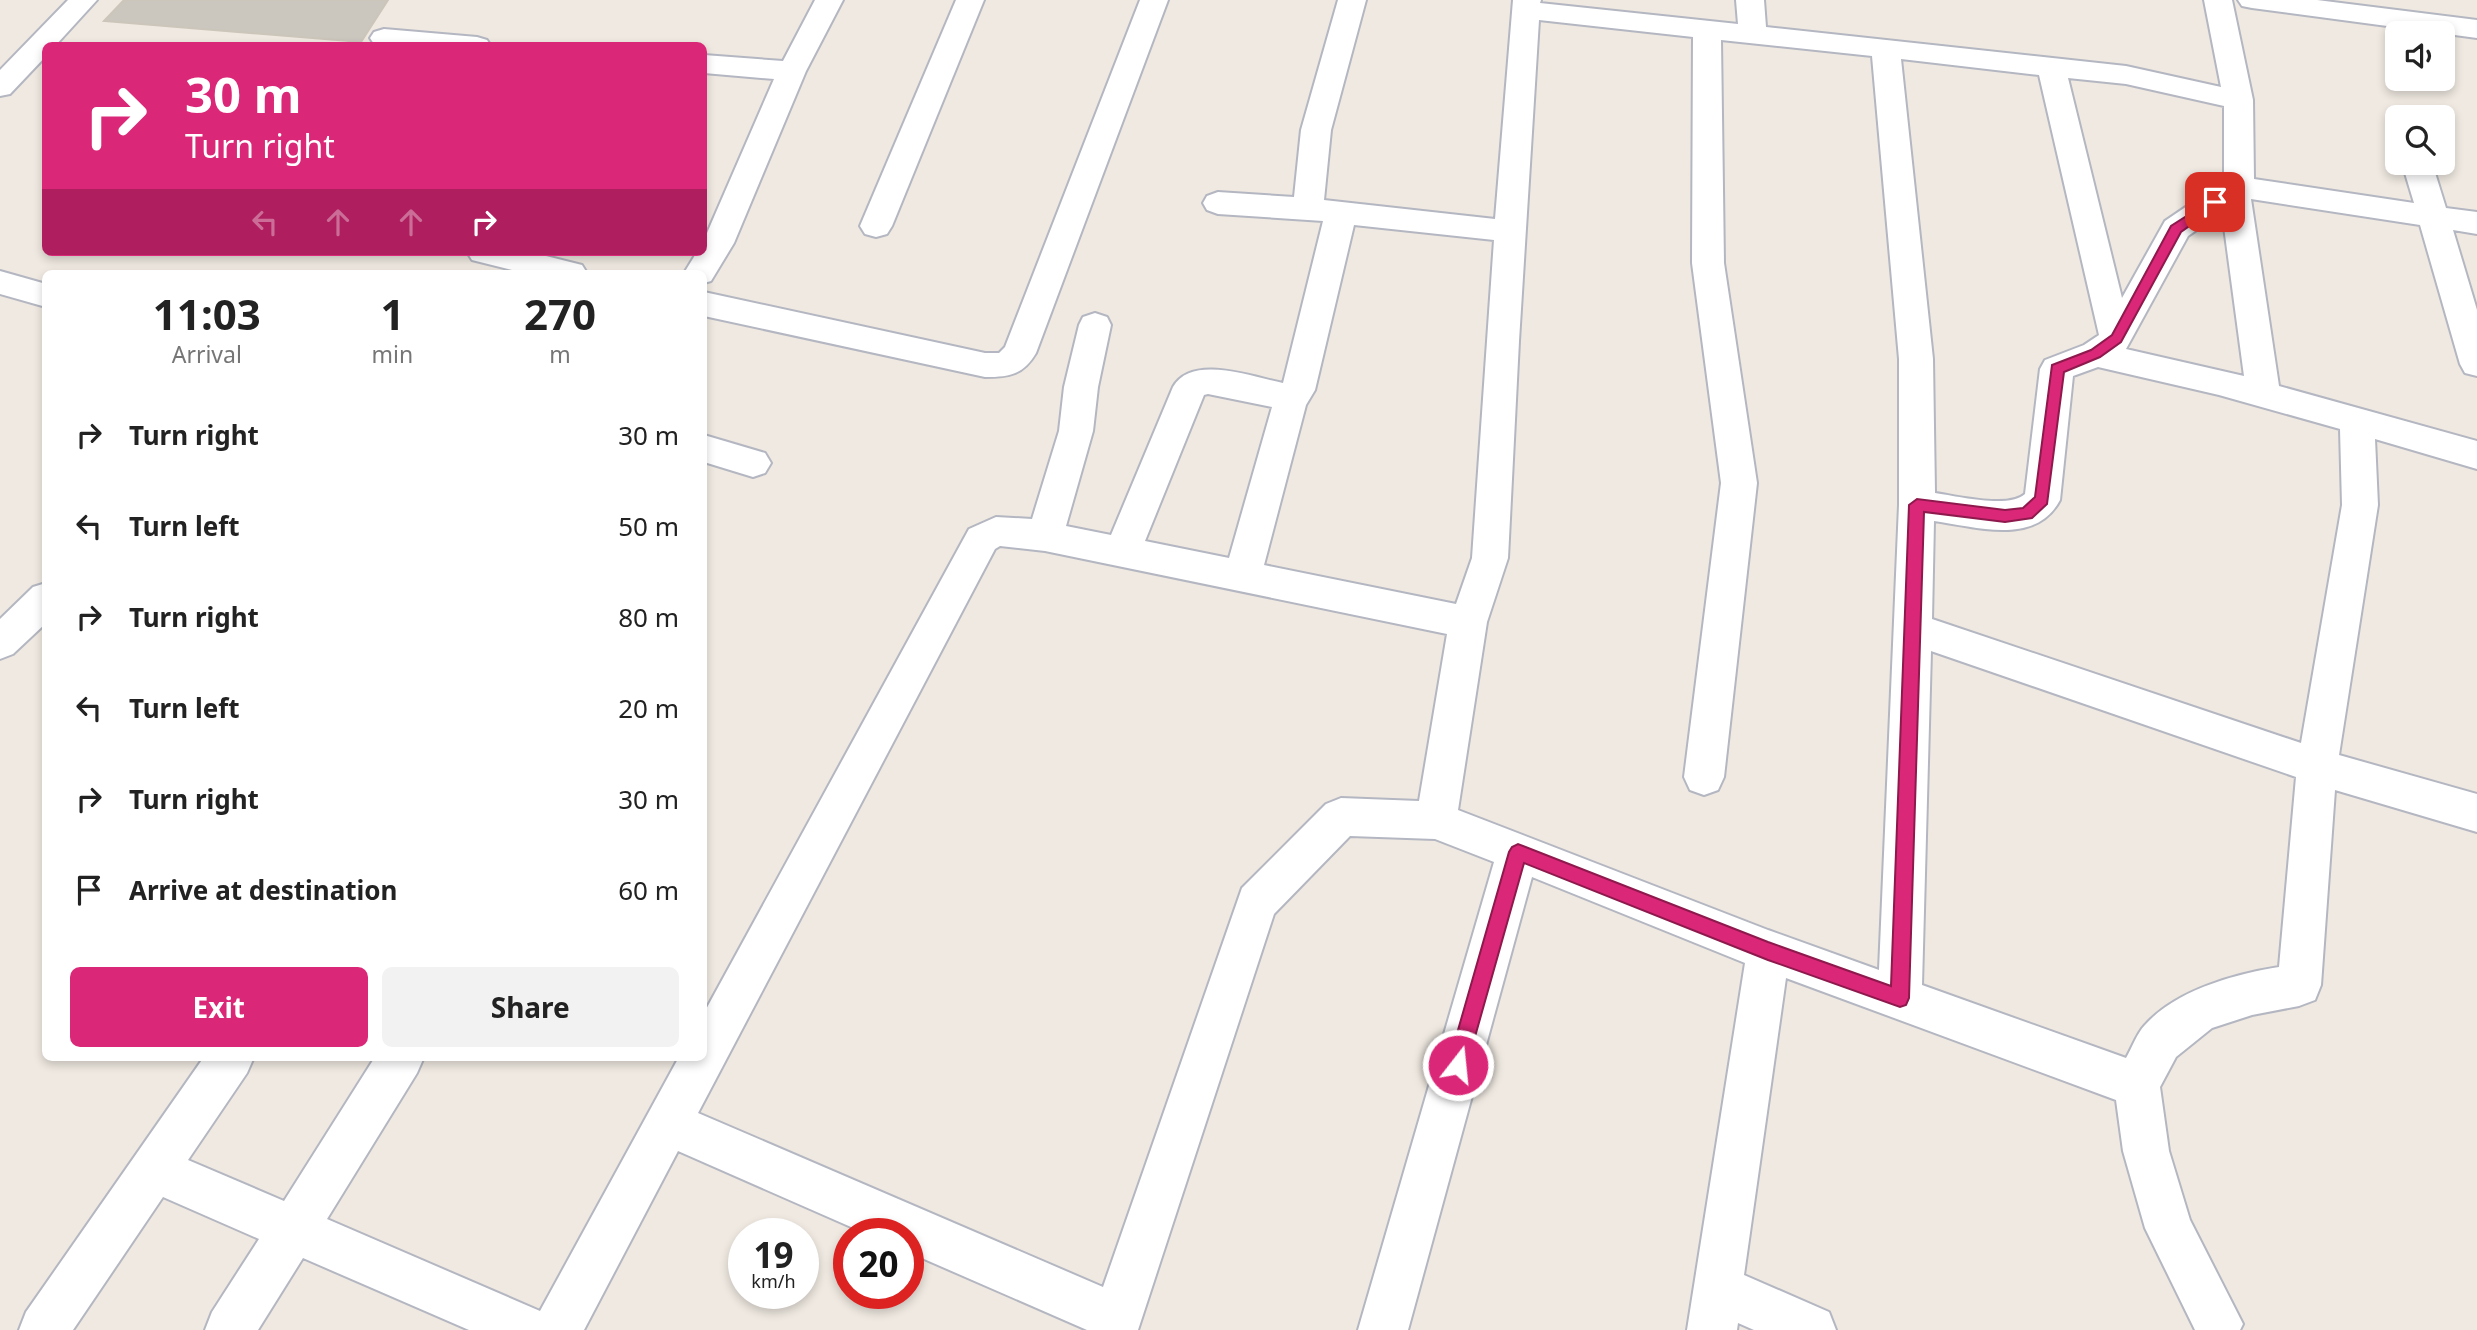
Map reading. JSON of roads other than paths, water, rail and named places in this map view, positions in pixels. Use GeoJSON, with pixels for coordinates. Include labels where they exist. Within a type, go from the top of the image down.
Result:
{"type":"FeatureCollection","features":[{"type":"Feature","properties":{"kind":"street"},"geometry":{"type":"LineString","coordinates":[[43,42],[83,0]]}},
{"type":"Feature","properties":{"kind":"street"},"geometry":{"type":"LineString","coordinates":[[702,270],[718,243],[792,71],[829,0]]}},
{"type":"Feature","properties":{"kind":"street"},"geometry":{"type":"LineString","coordinates":[[876,226],[970,0]]}},
{"type":"Feature","properties":{"kind":"street"},"geometry":{"type":"LineString","coordinates":[[707,305],[985,365],[1007,365],[1019,353],[1154,0]]}},
{"type":"Feature","properties":{"kind":"street"},"geometry":{"type":"LineString","coordinates":[[1242,575],[1292,398],[1298,390],[1324,211],[1316,130],[1352,0]]}},
{"type":"Feature","properties":{"kind":"street"},"geometry":{"type":"LineString","coordinates":[[1750,0],[1753,36]]}},
{"type":"Feature","properties":{"kind":"street"},"geometry":{"type":"LineString","coordinates":[[2218,0],[2238,100],[2236,188],[2263,395]]}},
{"type":"Feature","properties":{"kind":"street"},"geometry":{"type":"LineString","coordinates":[[2252,0],[2477,29]]}},
{"type":"Feature","properties":{"kind":"street"},"geometry":{"type":"LineString","coordinates":[[1436,820],[1468,622],[1490,558],[1526,5],[1651,12],[1707,30],[2126,75],[2238,100]]}},
{"type":"Feature","properties":{"kind":"street"},"geometry":{"type":"LineString","coordinates":[[1704,777],[1738,483],[1708,263],[1707,30]]}},
{"type":"Feature","properties":{"kind":"street"},"geometry":{"type":"LineString","coordinates":[[384,38],[430,42]]}},
{"type":"Feature","properties":{"kind":"street"},"geometry":{"type":"LineString","coordinates":[[0,87],[42,43]]}},
{"type":"Feature","properties":{"kind":"street"},"geometry":{"type":"LineString","coordinates":[[1886,50],[1916,359],[1917,505],[1900,998]]}},
{"type":"Feature","properties":{"kind":"street"},"geometry":{"type":"LineString","coordinates":[[707,64],[792,71]]}},
{"type":"Feature","properties":{"kind":"street"},"geometry":{"type":"LineString","coordinates":[[2051,67],[2106,346]]}},
{"type":"Feature","properties":{"kind":"street"},"geometry":{"type":"LineString","coordinates":[[2421,175],[2477,364]]}},
{"type":"Feature","properties":{"kind":"street"},"geometry":{"type":"LineString","coordinates":[[1917,505],[2005,516],[2027,514],[2042,500],[2057,369],[2106,346],[2176,229],[2236,188],[2477,223]]}},
{"type":"Feature","properties":{"kind":"street"},"geometry":{"type":"LineString","coordinates":[[1218,203],[1324,211],[1510,231]]}},
{"type":"Feature","properties":{"kind":"street"},"geometry":{"type":"LineString","coordinates":[[500,256],[559,270]]}},
{"type":"Feature","properties":{"kind":"street"},"geometry":{"type":"LineString","coordinates":[[0,282],[42,295]]}},
{"type":"Feature","properties":{"kind":"street"},"geometry":{"type":"LineString","coordinates":[[1045,536],[1076,430],[1081,387],[1095,325]]}},
{"type":"Feature","properties":{"kind":"street"},"geometry":{"type":"LineString","coordinates":[[2106,346],[2263,395],[2477,455]]}},
{"type":"Feature","properties":{"kind":"street"},"geometry":{"type":"LineString","coordinates":[[1122,552],[1190,387],[1197,382],[1208,382],[1292,398]]}},
{"type":"Feature","properties":{"kind":"street"},"geometry":{"type":"LineString","coordinates":[[2218,1324],[2169,1228],[2146,1151],[2137,1085],[2160,1041],[2199,1011],[2252,993],[2299,985],[2317,766],[2360,505],[2357,421]]}},
{"type":"Feature","properties":{"kind":"street"},"geometry":{"type":"LineString","coordinates":[[707,450],[753,463]]}},
{"type":"Feature","properties":{"kind":"street"},"geometry":{"type":"LineString","coordinates":[[707,1055],[982,539],[999,530],[1045,536],[1468,622]]}},
{"type":"Feature","properties":{"kind":"street"},"geometry":{"type":"LineString","coordinates":[[0,643],[42,602]]}},
{"type":"Feature","properties":{"kind":"street"},"geometry":{"type":"LineString","coordinates":[[1912,628],[2317,766],[2477,813]]}},
{"type":"Feature","properties":{"kind":"street"},"geometry":{"type":"LineString","coordinates":[[670,1124],[1115,1324],[1256,902],[1341,817],[1436,820],[1768,951],[2137,1085]]}},
{"type":"Feature","properties":{"kind":"street"},"geometry":{"type":"LineString","coordinates":[[1382,1330],[1518,852]]}},
{"type":"Feature","properties":{"kind":"street"},"geometry":{"type":"LineString","coordinates":[[1768,951],[1715,1309],[1811,1330]]}},
{"type":"Feature","properties":{"kind":"street"},"geometry":{"type":"LineString","coordinates":[[44,1330],[228,1061]]}},
{"type":"Feature","properties":{"kind":"street"},"geometry":{"type":"LineString","coordinates":[[230,1330],[399,1061]]}},
{"type":"Feature","properties":{"kind":"street"},"geometry":{"type":"LineString","coordinates":[[556,1330],[704,1061]]}},
{"type":"Feature","properties":{"kind":"street"},"geometry":{"type":"LineString","coordinates":[[154,1169],[527,1330]]}}]}
